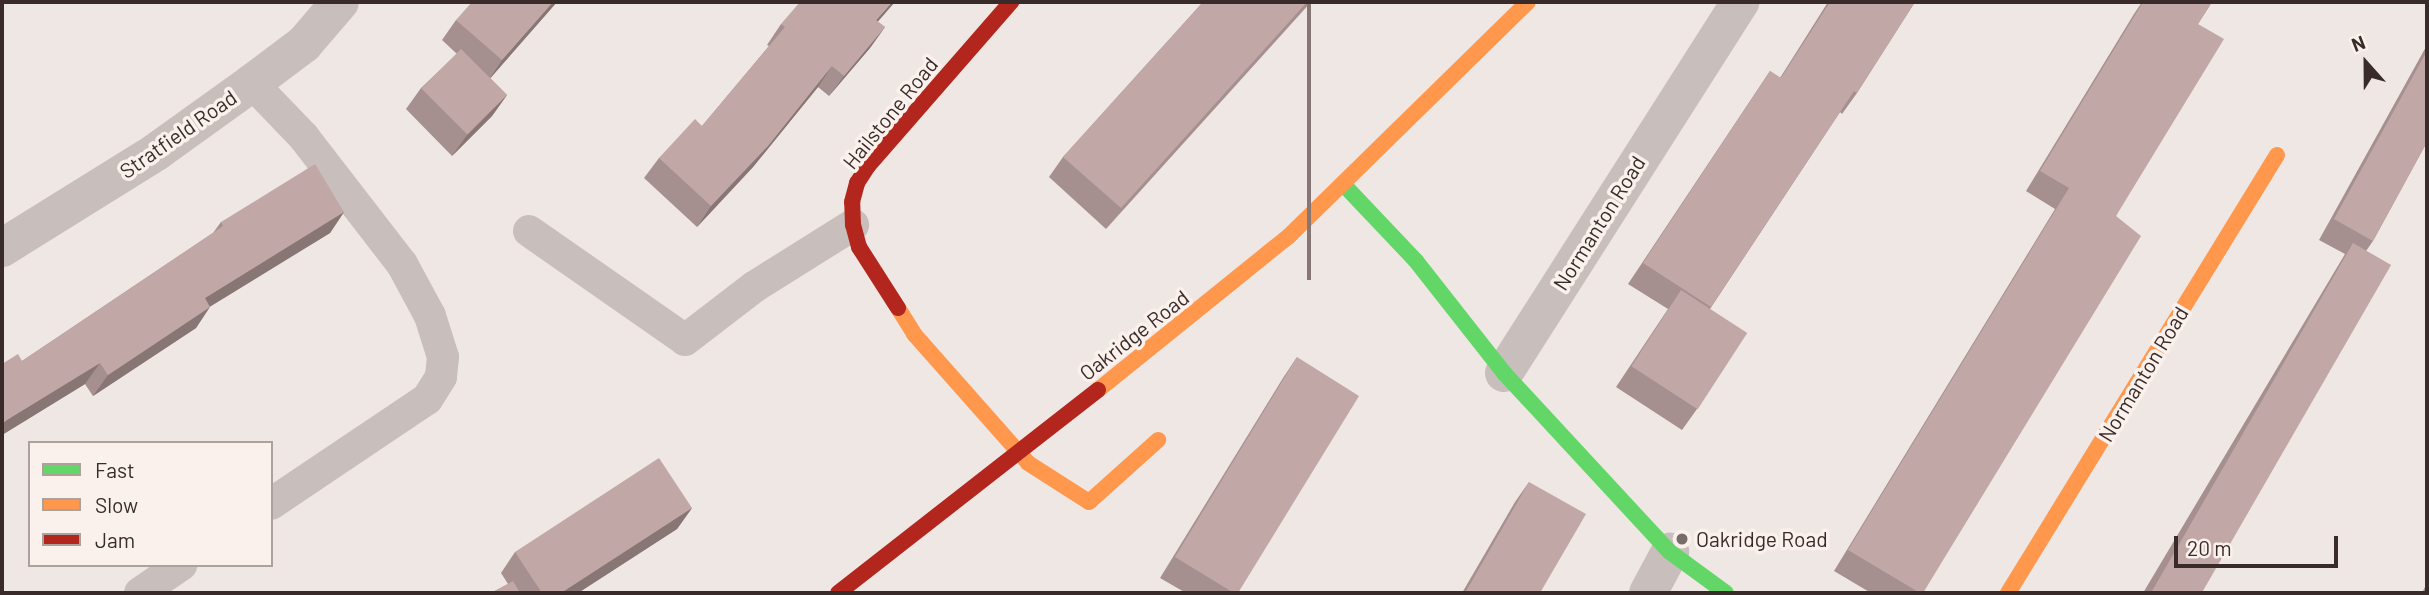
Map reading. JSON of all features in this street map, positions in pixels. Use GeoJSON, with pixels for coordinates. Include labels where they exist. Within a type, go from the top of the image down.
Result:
{"type":"FeatureCollection","features":[{"type":"Feature","properties":{"kind":"street","name":"Stratfield Road"},"geometry":{"type":"LineString","coordinates":[[2,248],[156,152],[252,83],[304,44],[340,2]]}},
{"type":"Feature","properties":{"kind":"street","name":"Hailstone Road"},"geometry":{"type":"LineString","coordinates":[[1011,2],[869,166],[857,183],[852,202],[853,225],[859,247],[914,334],[1023,458]]}},
{"type":"Feature","properties":{"kind":"street","name":"Oakridge Road"},"geometry":{"type":"LineString","coordinates":[[838,593],[1023,458],[1174,331],[1344,185],[1528,2]]}},
{"type":"Feature","properties":{"kind":"street","name":"Normanton Road"},"geometry":{"type":"LineString","coordinates":[[1503,373],[1740,2]]}},
{"type":"Feature","properties":{"kind":"street","name":"Normanton Road"},"geometry":{"type":"LineString","coordinates":[[2008,593],[2277,155]]}},
{"type":"Feature","properties":{"kind":"street"},"geometry":{"type":"LineString","coordinates":[[1344,185],[1416,261],[1503,373],[1670,552],[1726,593]]}},
{"type":"Feature","properties":{"kind":"street"},"geometry":{"type":"LineString","coordinates":[[1023,458],[1089,502],[1158,440]]}},
{"type":"Feature","properties":{"kind":"street"},"geometry":{"type":"LineString","coordinates":[[1648,593],[1670,552]]}},
{"type":"Feature","properties":{"kind":"lane"},"geometry":{"type":"LineString","coordinates":[[252,83],[303,136],[402,264],[430,316],[443,357],[441,377],[427,398],[273,503]]}},
{"type":"Feature","properties":{"kind":"lane"},"geometry":{"type":"LineString","coordinates":[[529,232],[685,340],[754,287],[853,225]]}},
{"type":"Feature","properties":{"kind":"lane"},"geometry":{"type":"LineString","coordinates":[[140,593],[178,567]]}},
{"type":"Feature","properties":{"kind":"building"},"geometry":{"type":"Polygon","coordinates":[[[472,2],[553,2],[502,60],[456,20],[472,2]]]}},
{"type":"Feature","properties":{"kind":"building"},"geometry":{"type":"Polygon","coordinates":[[[800,2],[892,2],[876,20],[885,27],[844,76],[832,66],[768,146],[711,206],[659,158],[695,119],[702,126],[785,27],[781,24],[800,2]]]}},
{"type":"Feature","properties":{"kind":"building"},"geometry":{"type":"Polygon","coordinates":[[[1203,2],[1307,2],[1121,208],[1063,157],[1203,2]]]}},
{"type":"Feature","properties":{"kind":"building"},"geometry":{"type":"Polygon","coordinates":[[[1830,2],[1915,2],[1857,93],[1854,91],[1711,307],[1643,263],[1770,71],[1781,78],[1830,2]]]}},
{"type":"Feature","properties":{"kind":"building"},"geometry":{"type":"Polygon","coordinates":[[[2143,2],[2212,2],[2198,24],[2224,39],[2116,216],[2141,236],[1923,593],[1920,593],[1848,550],[2069,188],[2040,171],[2143,2]]]}},
{"type":"Feature","properties":{"kind":"building"},"geometry":{"type":"Polygon","coordinates":[[[461,49],[507,95],[467,135],[421,89],[461,49]]]}},
{"type":"Feature","properties":{"kind":"building"},"geometry":{"type":"Polygon","coordinates":[[[2427,51],[2427,142],[2373,241],[2334,219],[2427,51]]]}},
{"type":"Feature","properties":{"kind":"building"},"geometry":{"type":"Polygon","coordinates":[[[315,164],[344,212],[205,298],[210,307],[108,375],[100,363],[2,423],[2,364],[18,354],[22,361],[223,226],[221,222],[315,164]]]}},
{"type":"Feature","properties":{"kind":"building"},"geometry":{"type":"Polygon","coordinates":[[[2353,243],[2391,265],[2202,593],[2151,593],[2353,243]]]}},
{"type":"Feature","properties":{"kind":"building"},"geometry":{"type":"Polygon","coordinates":[[[1681,290],[1747,333],[1698,409],[1631,366],[1681,290]]]}},
{"type":"Feature","properties":{"kind":"building"},"geometry":{"type":"Polygon","coordinates":[[[1297,357],[1359,396],[1238,593],[1234,593],[1175,557],[1297,357]]]}},
{"type":"Feature","properties":{"kind":"building"},"geometry":{"type":"Polygon","coordinates":[[[659,458],[692,508],[561,593],[542,593],[515,552],[659,458]]]}},
{"type":"Feature","properties":{"kind":"building"},"geometry":{"type":"Polygon","coordinates":[[[1529,482],[1586,514],[1540,593],[1465,593],[1529,482]]]}},
{"type":"Feature","properties":{"kind":"building"},"geometry":{"type":"Polygon","coordinates":[[[513,581],[520,593],[491,593],[513,581]]]}},
{"type":"Feature","properties":{"kind":"traffic: fast"},"geometry":{"type":"LineString","coordinates":[[1344,185],[1416,261],[1504,373],[1670,552],[1726,593]]}},
{"type":"Feature","properties":{"kind":"traffic: slow"},"geometry":{"type":"LineString","coordinates":[[1098,390],[1289,236],[1528,2]]}},
{"type":"Feature","properties":{"kind":"traffic: slow"},"geometry":{"type":"LineString","coordinates":[[2008,593],[2277,155]]}},
{"type":"Feature","properties":{"kind":"traffic: slow"},"geometry":{"type":"LineString","coordinates":[[898,308],[914,334],[1028,463],[1089,502],[1158,440]]}},
{"type":"Feature","properties":{"kind":"traffic: jam"},"geometry":{"type":"LineString","coordinates":[[898,308],[859,247],[853,225],[852,202],[857,183],[868,166],[1011,2]]}},
{"type":"Feature","properties":{"kind":"traffic: jam"},"geometry":{"type":"LineString","coordinates":[[838,593],[1098,390]]}},
{"type":"Feature","properties":{"kind":"place","name":"Oakridge Road"},"geometry":{"type":"Point","coordinates":[1682,539]}}]}
